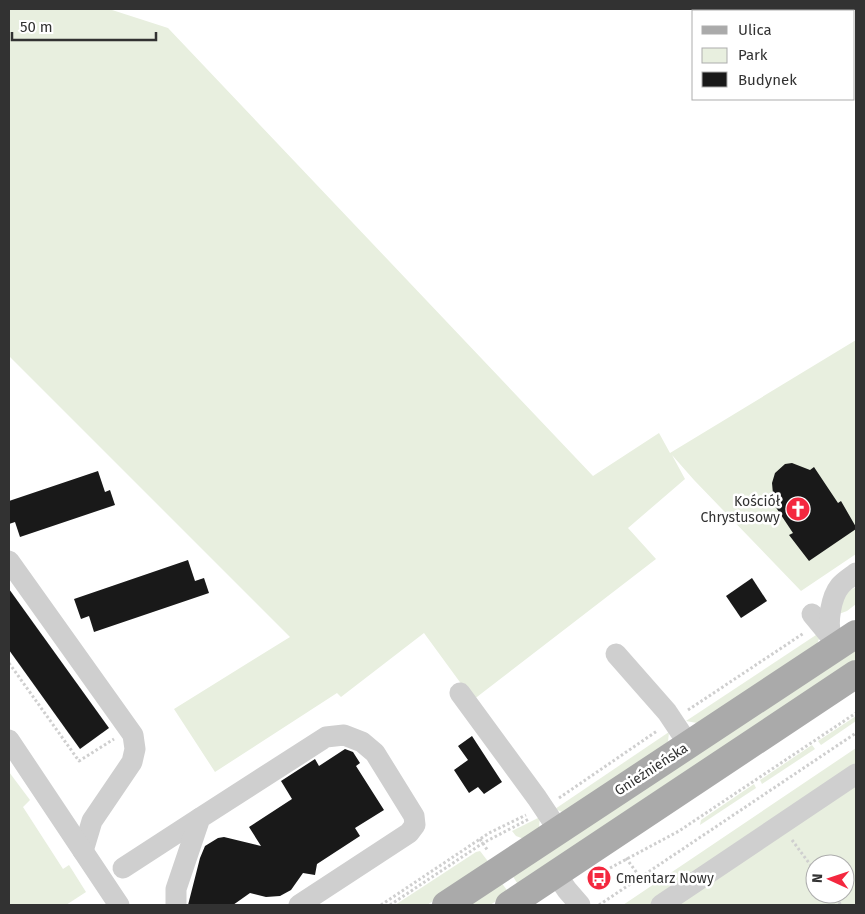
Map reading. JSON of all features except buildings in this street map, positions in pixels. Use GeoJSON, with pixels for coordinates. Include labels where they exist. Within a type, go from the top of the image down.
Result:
{"type":"FeatureCollection","features":[{"type":"Feature","properties":{"kind":"main road","name":"Gnieźnieńska"},"geometry":{"type":"LineString","coordinates":[[446,905],[547,814],[677,727],[842,639]]}},
{"type":"Feature","properties":{"kind":"main road"},"geometry":{"type":"LineString","coordinates":[[508,905],[856,674]]}},
{"type":"Feature","properties":{"kind":"street"},"geometry":{"type":"LineString","coordinates":[[9,561],[133,735],[135,749],[132,762],[92,822],[83,851]]}},
{"type":"Feature","properties":{"kind":"street"},"geometry":{"type":"LineString","coordinates":[[842,639],[830,617],[837,591],[841,584],[856,573]]}},
{"type":"Feature","properties":{"kind":"street"},"geometry":{"type":"LineString","coordinates":[[811,622],[842,639]]}},
{"type":"Feature","properties":{"kind":"street"},"geometry":{"type":"LineString","coordinates":[[616,654],[667,712],[677,727]]}},
{"type":"Feature","properties":{"kind":"street"},"geometry":{"type":"LineString","coordinates":[[460,693],[547,814]]}},
{"type":"Feature","properties":{"kind":"street"},"geometry":{"type":"LineString","coordinates":[[123,868],[326,737],[344,735],[362,742],[374,754],[414,816],[415,826],[409,833],[299,905]]}},
{"type":"Feature","properties":{"kind":"street"},"geometry":{"type":"LineString","coordinates":[[9,740],[119,905]]}},
{"type":"Feature","properties":{"kind":"street"},"geometry":{"type":"LineString","coordinates":[[661,905],[856,774]]}},
{"type":"Feature","properties":{"kind":"street"},"geometry":{"type":"LineString","coordinates":[[176,905],[176,889],[200,818]]}},
{"type":"Feature","properties":{"kind":"street"},"geometry":{"type":"LineString","coordinates":[[556,874],[580,905]]}},
{"type":"Feature","properties":{"kind":"path"},"geometry":{"type":"LineString","coordinates":[[390,905],[484,844],[547,814],[677,727],[811,622]]}},
{"type":"Feature","properties":{"kind":"path"},"geometry":{"type":"LineString","coordinates":[[9,663],[79,761],[129,729]]}},
{"type":"Feature","properties":{"kind":"path"},"geometry":{"type":"LineString","coordinates":[[605,871],[679,831],[856,713]]}},
{"type":"Feature","properties":{"kind":"path"},"geometry":{"type":"LineString","coordinates":[[381,905],[480,839],[547,814],[560,803],[677,727]]}},
{"type":"Feature","properties":{"kind":"path"},"geometry":{"type":"LineString","coordinates":[[598,905],[856,733]]}},
{"type":"Feature","properties":{"kind":"path"},"geometry":{"type":"LineString","coordinates":[[781,826],[805,858]]}},
{"type":"Feature","properties":{"kind":"path"},"geometry":{"type":"LineString","coordinates":[[480,839],[484,844]]}},
{"type":"Feature","properties":{"kind":"green space"},"geometry":{"type":"Polygon","coordinates":[[[9,9],[109,9],[168,28],[593,476],[659,433],[670,453],[856,340],[856,554],[801,591],[672,455],[685,479],[628,528],[656,559],[473,700],[424,633],[341,697],[337,693],[215,772],[174,709],[290,637],[9,356],[9,9]]]}},
{"type":"Feature","properties":{"kind":"green space"},"geometry":{"type":"Polygon","coordinates":[[[856,587],[856,604],[847,611],[836,615],[841,595],[856,587]]]}},
{"type":"Feature","properties":{"kind":"green space"},"geometry":{"type":"Polygon","coordinates":[[[819,633],[816,647],[697,723],[686,721],[819,633]]]}},
{"type":"Feature","properties":{"kind":"green space"},"geometry":{"type":"Polygon","coordinates":[[[856,644],[856,662],[519,886],[512,875],[856,644]]]}},
{"type":"Feature","properties":{"kind":"green space"},"geometry":{"type":"Polygon","coordinates":[[[856,716],[856,721],[821,745],[818,741],[856,716]]]}},
{"type":"Feature","properties":{"kind":"green space"},"geometry":{"type":"Polygon","coordinates":[[[669,732],[668,742],[569,811],[562,812],[555,809],[669,732]]]}},
{"type":"Feature","properties":{"kind":"green space"},"geometry":{"type":"Polygon","coordinates":[[[812,745],[815,749],[762,784],[760,780],[812,745]]]}},
{"type":"Feature","properties":{"kind":"green space"},"geometry":{"type":"Polygon","coordinates":[[[856,748],[856,905],[623,905],[856,748]]]}},
{"type":"Feature","properties":{"kind":"green space"},"geometry":{"type":"Polygon","coordinates":[[[9,772],[30,800],[23,807],[63,869],[69,865],[86,892],[66,905],[9,905],[9,772]]]}},
{"type":"Feature","properties":{"kind":"green space"},"geometry":{"type":"Polygon","coordinates":[[[754,784],[756,788],[700,825],[701,820],[754,784]]]}},
{"type":"Feature","properties":{"kind":"green space"},"geometry":{"type":"Polygon","coordinates":[[[540,817],[539,828],[524,839],[516,836],[512,831],[540,817]]]}},
{"type":"Feature","properties":{"kind":"green space"},"geometry":{"type":"Polygon","coordinates":[[[480,851],[490,864],[427,905],[395,905],[476,852],[480,851]]]}},
{"type":"Feature","properties":{"kind":"green space"},"geometry":{"type":"Polygon","coordinates":[[[501,882],[509,893],[490,905],[465,905],[501,882]]]}},
{"type":"Feature","properties":{"kind":"place","name":"Kościół Chrystusowy"},"geometry":{"type":"Point","coordinates":[798,509]}},
{"type":"Feature","properties":{"kind":"place","name":"Cmentarz Nowy"},"geometry":{"type":"Point","coordinates":[599,878]}}]}
